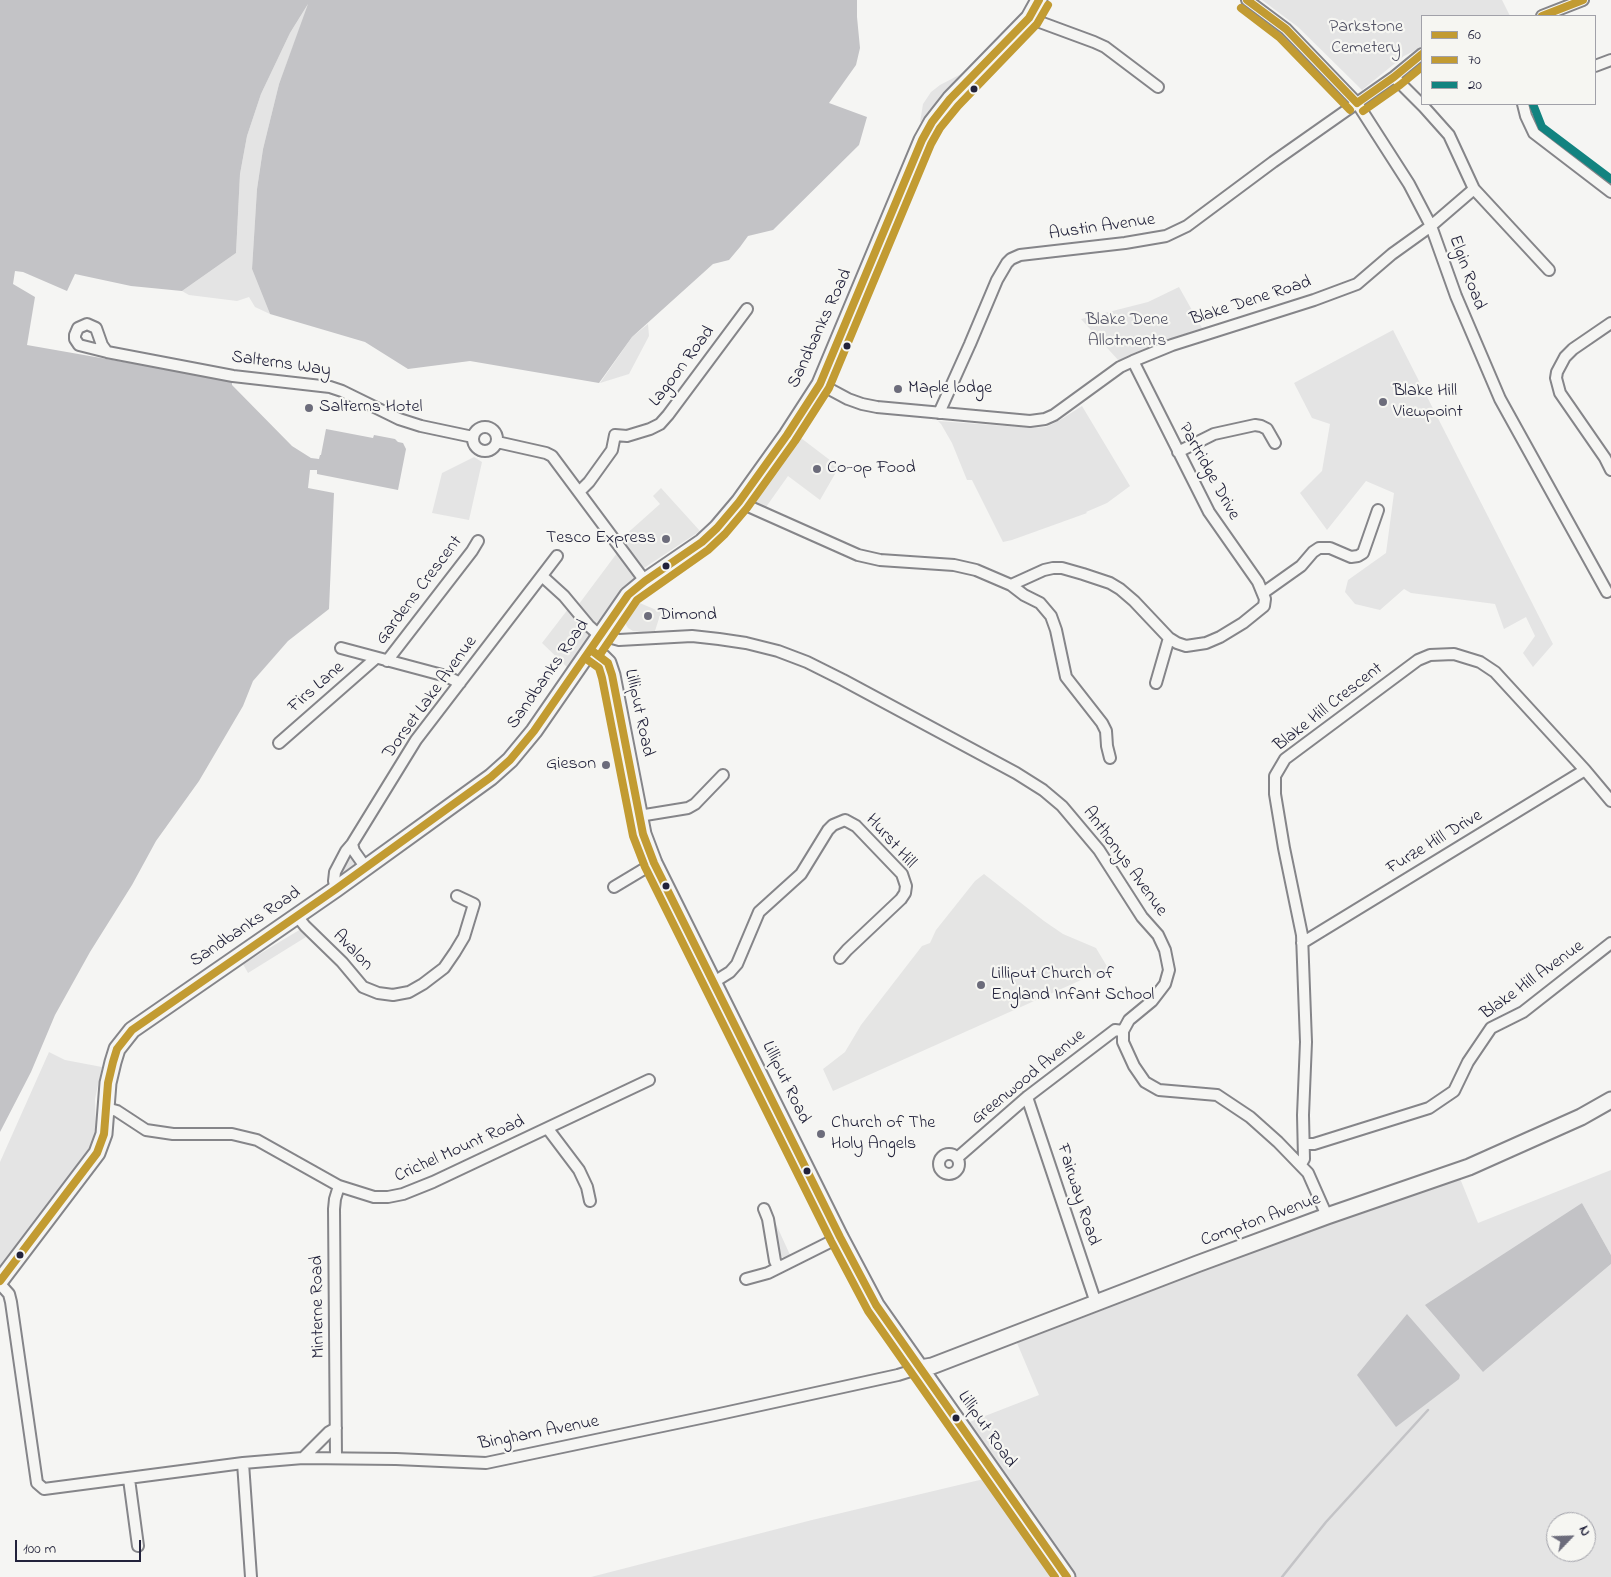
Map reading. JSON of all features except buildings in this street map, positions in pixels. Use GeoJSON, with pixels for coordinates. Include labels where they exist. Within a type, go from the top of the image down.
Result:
{"type":"FeatureCollection","features":[{"type":"Feature","properties":{"kind":"street","name":"Sandbanks Road"},"geometry":{"type":"LineString","coordinates":[[0,1282],[97,1153],[104,1134],[108,1083],[113,1062],[117,1049],[132,1030],[366,868],[468,794],[510,760],[534,731],[602,635],[623,601],[645,581],[702,542],[717,528],[739,502],[787,435],[820,384],[922,140],[932,122],[950,100],[1029,18],[1039,0]]}},
{"type":"Feature","properties":{"kind":"street","name":"Elgin Road"},"geometry":{"type":"LineString","coordinates":[[1247,0],[1286,29],[1357,103],[1409,184],[1431,226],[1456,296],[1500,399],[1606,592]]}},
{"type":"Feature","properties":{"kind":"street"},"geometry":{"type":"LineString","coordinates":[[1545,15],[1583,0]]}},
{"type":"Feature","properties":{"kind":"street"},"geometry":{"type":"LineString","coordinates":[[1029,18],[1094,42],[1158,87]]}},
{"type":"Feature","properties":{"kind":"street"},"geometry":{"type":"LineString","coordinates":[[1357,103],[1421,55]]}},
{"type":"Feature","properties":{"kind":"street"},"geometry":{"type":"LineString","coordinates":[[1596,66],[1611,60]]}},
{"type":"Feature","properties":{"kind":"street"},"geometry":{"type":"LineString","coordinates":[[1394,77],[1421,104]]}},
{"type":"Feature","properties":{"kind":"street","name":"Austin Avenue"},"geometry":{"type":"LineString","coordinates":[[938,413],[997,280],[1011,259],[1020,255],[1125,243],[1166,236],[1187,226],[1357,103]]}},
{"type":"Feature","properties":{"kind":"street"},"geometry":{"type":"LineString","coordinates":[[1422,105],[1448,135],[1474,189],[1549,270]]}},
{"type":"Feature","properties":{"kind":"street"},"geometry":{"type":"LineString","coordinates":[[1523,105],[1526,116],[1534,132],[1611,192]]}},
{"type":"Feature","properties":{"kind":"street","name":"Blake Dene Road"},"geometry":{"type":"LineString","coordinates":[[820,384],[848,399],[862,404],[1030,421],[1045,419],[1054,416],[1120,367],[1133,361],[1172,345],[1314,300],[1357,284],[1392,254],[1431,226],[1474,189]]}},
{"type":"Feature","properties":{"kind":"street","name":"Lagoon Road"},"geometry":{"type":"LineString","coordinates":[[580,491],[612,450],[615,435],[627,436],[660,424],[747,309]]}},
{"type":"Feature","properties":{"kind":"street"},"geometry":{"type":"LineString","coordinates":[[1611,323],[1573,349],[1565,357],[1556,378],[1560,393],[1605,458],[1611,470]]}},
{"type":"Feature","properties":{"kind":"street","name":"Salterns Way"},"geometry":{"type":"LineString","coordinates":[[107,352],[233,376],[330,387],[399,419],[421,426],[473,437],[478,429],[486,427],[495,433],[497,442],[552,456],[580,491],[645,581]]}},
{"type":"Feature","properties":{"kind":"street","name":"Partridge Drive"},"geometry":{"type":"LineString","coordinates":[[1133,361],[1209,512],[1264,593]]}},
{"type":"Feature","properties":{"kind":"street"},"geometry":{"type":"LineString","coordinates":[[1178,452],[1214,434],[1255,425],[1267,429],[1275,443]]}},
{"type":"Feature","properties":{"kind":"street"},"geometry":{"type":"LineString","coordinates":[[473,437],[474,446],[482,452],[491,450],[497,442]]}},
{"type":"Feature","properties":{"kind":"street"},"geometry":{"type":"LineString","coordinates":[[739,502],[858,555],[880,560],[954,565],[976,570],[1011,585],[1024,595],[1040,603],[1051,616],[1056,630],[1066,677],[1102,723],[1106,731],[1110,758]]}},
{"type":"Feature","properties":{"kind":"street"},"geometry":{"type":"LineString","coordinates":[[1011,585],[1044,570],[1062,568],[1110,583],[1134,601],[1168,638],[1177,643],[1186,646],[1206,643],[1243,623],[1264,606],[1264,593],[1301,566],[1313,552],[1324,547],[1351,557],[1363,553],[1378,510]]}},
{"type":"Feature","properties":{"kind":"street","name":"Gardens Crescent"},"geometry":{"type":"LineString","coordinates":[[387,661],[478,541]]}},
{"type":"Feature","properties":{"kind":"street","name":"Dorset Lake Avenue"},"geometry":{"type":"LineString","coordinates":[[336,889],[334,881],[335,872],[346,851],[416,740],[557,556]]}},
{"type":"Feature","properties":{"kind":"street"},"geometry":{"type":"LineString","coordinates":[[542,576],[564,596],[589,626],[602,635]]}},
{"type":"Feature","properties":{"kind":"street","name":"Anthonys Avenue"},"geometry":{"type":"LineString","coordinates":[[602,635],[619,640],[692,636],[719,639],[746,643],[807,662],[1016,773],[1043,790],[1062,806],[1099,850],[1142,917],[1158,935],[1166,950],[1169,970],[1165,984],[1152,1001],[1129,1020],[1123,1031]]}},
{"type":"Feature","properties":{"kind":"street"},"geometry":{"type":"LineString","coordinates":[[1156,683],[1168,638]]}},
{"type":"Feature","properties":{"kind":"street"},"geometry":{"type":"LineString","coordinates":[[341,648],[446,676],[460,683]]}},
{"type":"Feature","properties":{"kind":"street","name":"Lilliput Road"},"geometry":{"type":"LineString","coordinates":[[591,650],[608,663],[612,675],[647,848],[840,1237],[876,1305],[1068,1577]]}},
{"type":"Feature","properties":{"kind":"street","name":"Blake Hill Crescent"},"geometry":{"type":"LineString","coordinates":[[1301,1164],[1304,1159],[1303,1115],[1306,1042],[1302,943],[1275,794],[1275,776],[1285,759],[1418,660],[1430,655],[1454,654],[1480,662],[1506,683],[1611,801]]}},
{"type":"Feature","properties":{"kind":"street","name":"Firs Lane"},"geometry":{"type":"LineString","coordinates":[[279,743],[376,658]]}},
{"type":"Feature","properties":{"kind":"street","name":"Furze Hill Drive"},"geometry":{"type":"LineString","coordinates":[[1302,943],[1585,770]]}},
{"type":"Feature","properties":{"kind":"street"},"geometry":{"type":"LineString","coordinates":[[640,816],[688,808],[695,804],[723,774]]}},
{"type":"Feature","properties":{"kind":"street","name":"Hurst Hill"},"geometry":{"type":"LineString","coordinates":[[714,982],[730,972],[736,964],[759,912],[795,881],[808,866],[828,830],[833,825],[845,820],[856,826],[902,874],[906,886],[905,893],[901,899],[840,958]]}},
{"type":"Feature","properties":{"kind":"street"},"geometry":{"type":"LineString","coordinates":[[352,844],[354,851],[366,868]]}},
{"type":"Feature","properties":{"kind":"street"},"geometry":{"type":"LineString","coordinates":[[614,887],[654,863]]}},
{"type":"Feature","properties":{"kind":"street","name":"Avalon"},"geometry":{"type":"LineString","coordinates":[[297,916],[304,926],[364,986],[378,993],[394,995],[409,992],[423,984],[444,968],[456,952],[464,937],[474,904],[457,896]]}},
{"type":"Feature","properties":{"kind":"street","name":"Blake Hill Avenue"},"geometry":{"type":"LineString","coordinates":[[1304,1144],[1314,1144],[1429,1108],[1454,1091],[1468,1062],[1491,1028],[1523,1012],[1611,943]]}},
{"type":"Feature","properties":{"kind":"street","name":"Greenwood Avenue"},"geometry":{"type":"LineString","coordinates":[[957,1158],[1027,1097],[1115,1030],[1123,1031]]}},
{"type":"Feature","properties":{"kind":"street"},"geometry":{"type":"LineString","coordinates":[[1123,1031],[1123,1042],[1126,1051],[1145,1082],[1159,1090],[1217,1095],[1250,1117],[1301,1164],[1314,1183],[1327,1216]]}},
{"type":"Feature","properties":{"kind":"street","name":"Crichel Mount Road"},"geometry":{"type":"LineString","coordinates":[[106,1108],[117,1111],[146,1130],[173,1134],[232,1134],[257,1140],[339,1186],[374,1197],[388,1197],[403,1194],[548,1129],[649,1080]]}},
{"type":"Feature","properties":{"kind":"street","name":"Fairway Road"},"geometry":{"type":"LineString","coordinates":[[1027,1097],[1096,1303]]}},
{"type":"Feature","properties":{"kind":"street","name":"Compton Avenue"},"geometry":{"type":"LineString","coordinates":[[920,1368],[932,1366],[1327,1216],[1469,1167],[1581,1117],[1611,1100]]}},
{"type":"Feature","properties":{"kind":"street","name":"Crichel Mount Road"},"geometry":{"type":"LineString","coordinates":[[548,1129],[579,1170],[587,1187],[590,1202]]}},
{"type":"Feature","properties":{"kind":"street","name":"Minterne Road"},"geometry":{"type":"LineString","coordinates":[[336,1458],[334,1209],[339,1186]]}},
{"type":"Feature","properties":{"kind":"street"},"geometry":{"type":"LineString","coordinates":[[764,1210],[768,1219],[775,1261],[778,1268]]}},
{"type":"Feature","properties":{"kind":"street"},"geometry":{"type":"LineString","coordinates":[[746,1279],[768,1273],[840,1237]]}},
{"type":"Feature","properties":{"kind":"street","name":"Bingham Avenue"},"geometry":{"type":"LineString","coordinates":[[0,1282],[9,1294],[11,1302],[37,1483],[44,1489],[244,1463],[303,1458],[486,1463],[724,1413],[920,1368]]}},
{"type":"Feature","properties":{"kind":"street"},"geometry":{"type":"LineString","coordinates":[[303,1458],[328,1432],[336,1428]]}},
{"type":"Feature","properties":{"kind":"street"},"geometry":{"type":"LineString","coordinates":[[244,1463],[252,1577]]}},
{"type":"Feature","properties":{"kind":"street"},"geometry":{"type":"LineString","coordinates":[[129,1478],[138,1546]]}},
{"type":"Feature","properties":{"kind":"shaded area"},"geometry":{"type":"Polygon","coordinates":[[[0,0],[857,0],[860,48],[856,65],[829,103],[867,117],[859,145],[773,230],[748,236],[729,260],[713,264],[632,337],[599,383],[470,361],[408,369],[365,342],[270,314],[252,269],[257,189],[263,149],[279,84],[308,4],[290,33],[261,94],[247,136],[240,174],[236,253],[182,291],[131,286],[75,274],[67,291],[23,272],[15,271],[13,284],[35,297],[27,345],[232,381],[232,385],[292,446],[311,458],[319,459],[326,429],[373,438],[374,435],[395,439],[403,443],[406,449],[398,490],[317,474],[317,470],[310,470],[308,488],[334,493],[329,609],[288,641],[253,681],[243,706],[199,781],[156,841],[132,885],[90,952],[55,1015],[31,1072],[0,1132],[0,0]]]}},
{"type":"Feature","properties":{"kind":"shaded area"},"geometry":{"type":"Polygon","coordinates":[[[797,435],[839,467],[820,500],[788,476],[766,507],[756,503],[756,496],[797,435]]]}},
{"type":"Feature","properties":{"kind":"shaded area"},"geometry":{"type":"Polygon","coordinates":[[[661,488],[700,531],[644,568],[591,634],[568,668],[542,643],[575,600],[579,604],[617,553],[613,546],[660,504],[653,496],[661,488]]]}},
{"type":"Feature","properties":{"kind":"shaded area"},"geometry":{"type":"Polygon","coordinates":[[[635,601],[661,612],[655,631],[633,631],[628,628],[624,617],[635,601]]]}},
{"type":"Feature","properties":{"kind":"shaded area","name":"Lilliput Church of England Infant School"},"geometry":{"type":"Polygon","coordinates":[[[984,874],[1063,934],[1096,948],[1108,968],[833,1091],[823,1069],[845,1052],[861,1025],[922,946],[930,943],[936,930],[975,881],[984,874]]]}},
{"type":"Feature","properties":{"kind":"shaded area"},"geometry":{"type":"Polygon","coordinates":[[[1582,1203],[1611,1255],[1611,1264],[1483,1372],[1425,1305],[1582,1203]]]}},
{"type":"Feature","properties":{"kind":"shaded area"},"geometry":{"type":"Polygon","coordinates":[[[1407,1314],[1460,1375],[1459,1379],[1396,1427],[1357,1375],[1407,1314]]]}},
{"type":"Feature","properties":{"kind":"green space","name":"Parkstone Cemetery"},"geometry":{"type":"Polygon","coordinates":[[[1262,0],[1502,0],[1510,15],[1421,15],[1421,48],[1404,56],[1362,90],[1298,27],[1262,0]]]}},
{"type":"Feature","properties":{"kind":"green space"},"geometry":{"type":"Polygon","coordinates":[[[310,1],[279,84],[263,149],[257,189],[252,269],[270,314],[255,307],[249,297],[237,301],[189,295],[182,291],[236,253],[240,174],[247,136],[261,94],[290,33],[310,1]]]}},
{"type":"Feature","properties":{"kind":"green space"},"geometry":{"type":"Polygon","coordinates":[[[965,72],[966,74],[923,124],[920,122],[923,104],[931,92],[965,72]]]}},
{"type":"Feature","properties":{"kind":"green space","name":"Blake Dene Allotments"},"geometry":{"type":"Polygon","coordinates":[[[1179,287],[1202,328],[1119,361],[1081,319],[1148,302],[1179,287]]]}},
{"type":"Feature","properties":{"kind":"green space"},"geometry":{"type":"Polygon","coordinates":[[[648,324],[649,336],[629,374],[600,383],[632,337],[648,324]]]}},
{"type":"Feature","properties":{"kind":"green space"},"geometry":{"type":"Polygon","coordinates":[[[1393,330],[1553,644],[1533,667],[1523,653],[1535,636],[1526,617],[1504,629],[1495,604],[1411,593],[1404,589],[1380,610],[1355,604],[1345,592],[1348,580],[1386,553],[1394,493],[1366,481],[1327,530],[1300,493],[1322,471],[1330,424],[1312,418],[1294,383],[1393,330]]]}},
{"type":"Feature","properties":{"kind":"green space"},"geometry":{"type":"Polygon","coordinates":[[[1082,406],[1130,486],[1107,503],[1087,513],[1003,542],[972,480],[967,480],[952,443],[938,421],[1032,428],[1046,427],[1082,406]]]}},
{"type":"Feature","properties":{"kind":"green space"},"geometry":{"type":"Polygon","coordinates":[[[474,457],[482,462],[469,520],[432,513],[442,473],[474,457]]]}},
{"type":"Feature","properties":{"kind":"green space"},"geometry":{"type":"Polygon","coordinates":[[[352,857],[356,863],[355,866],[341,875],[340,873],[348,858],[352,857]]]}},
{"type":"Feature","properties":{"kind":"green space"},"geometry":{"type":"Polygon","coordinates":[[[301,929],[306,937],[248,973],[243,964],[301,929]]]}},
{"type":"Feature","properties":{"kind":"green space"},"geometry":{"type":"Polygon","coordinates":[[[49,1052],[65,1060],[102,1067],[95,1099],[96,1135],[88,1152],[0,1267],[0,1162],[49,1052]]]}},
{"type":"Feature","properties":{"kind":"green space"},"geometry":{"type":"Polygon","coordinates":[[[1611,1170],[1611,1255],[1582,1203],[1483,1372],[1611,1264],[1611,1577],[591,1577],[812,1520],[988,1478],[1000,1469],[967,1423],[1039,1395],[1017,1343],[1108,1308],[1106,1300],[1457,1171],[1478,1223],[1611,1170]]]}},
{"type":"Feature","properties":{"kind":"green space"},"geometry":{"type":"Polygon","coordinates":[[[772,1221],[775,1222],[791,1257],[784,1258],[778,1254],[772,1221]]]}},
{"type":"Feature","properties":{"kind":"waterway"},"geometry":{"type":"LineString","coordinates":[[1282,1577],[1326,1522],[1428,1410]]}},
{"type":"Feature","properties":{"kind":"transit line","name":"60"},"geometry":{"type":"LineString","coordinates":[[0,1281],[97,1153],[104,1134],[108,1083],[113,1062],[117,1049],[132,1030],[336,889],[491,777],[510,760],[534,731],[628,595],[702,542],[717,528],[739,502],[787,435],[820,384],[922,140],[932,122],[950,99],[1029,18],[1039,0]]}},
{"type":"Feature","properties":{"kind":"transit line","name":"60"},"geometry":{"type":"LineString","coordinates":[[1247,0],[1286,29],[1357,103]]}},
{"type":"Feature","properties":{"kind":"transit line","name":"60"},"geometry":{"type":"LineString","coordinates":[[1545,15],[1583,0]]}},
{"type":"Feature","properties":{"kind":"transit line","name":"70"},"geometry":{"type":"LineString","coordinates":[[599,656],[637,600],[708,550],[725,534],[747,508],[795,441],[829,388],[931,144],[940,128],[958,106],[1037,24],[1048,5]]}},
{"type":"Feature","properties":{"kind":"transit line","name":"70"},"geometry":{"type":"LineString","coordinates":[[1241,8],[1279,37],[1350,110]]}},
{"type":"Feature","properties":{"kind":"transit line","name":"60"},"geometry":{"type":"LineString","coordinates":[[1357,103],[1421,55]]}},
{"type":"Feature","properties":{"kind":"transit line","name":"70"},"geometry":{"type":"LineString","coordinates":[[1363,111],[1421,68]]}},
{"type":"Feature","properties":{"kind":"transit line","name":"20"},"geometry":{"type":"LineString","coordinates":[[1533,105],[1542,127],[1611,179]]}},
{"type":"Feature","properties":{"kind":"transit line","name":"60"},"geometry":{"type":"LineString","coordinates":[[591,650],[608,663],[612,675],[643,834],[654,863],[840,1237],[876,1305],[1067,1577]]}},
{"type":"Feature","properties":{"kind":"transit line","name":"70"},"geometry":{"type":"LineString","coordinates":[[585,658],[599,668],[602,678],[633,836],[645,867],[831,1241],[868,1311],[1055,1577]]}},
{"type":"Feature","properties":{"kind":"place","name":"Maple lodge"},"geometry":{"type":"Point","coordinates":[898,389]}},
{"type":"Feature","properties":{"kind":"place","name":"Blake Hill Viewpoint"},"geometry":{"type":"Point","coordinates":[1383,402]}},
{"type":"Feature","properties":{"kind":"place","name":"Salterns Hotel"},"geometry":{"type":"Point","coordinates":[309,408]}},
{"type":"Feature","properties":{"kind":"place","name":"Co-op Food"},"geometry":{"type":"Point","coordinates":[817,469]}},
{"type":"Feature","properties":{"kind":"place","name":"Tesco Express"},"geometry":{"type":"Point","coordinates":[666,539]}},
{"type":"Feature","properties":{"kind":"place","name":"Dimond"},"geometry":{"type":"Point","coordinates":[648,616]}},
{"type":"Feature","properties":{"kind":"place","name":"Gieson"},"geometry":{"type":"Point","coordinates":[606,765]}},
{"type":"Feature","properties":{"kind":"place","name":"Lilliput Church of England Infant School"},"geometry":{"type":"Point","coordinates":[981,985]}},
{"type":"Feature","properties":{"kind":"place","name":"Church of The Holy Angels"},"geometry":{"type":"Point","coordinates":[821,1134]}}]}
